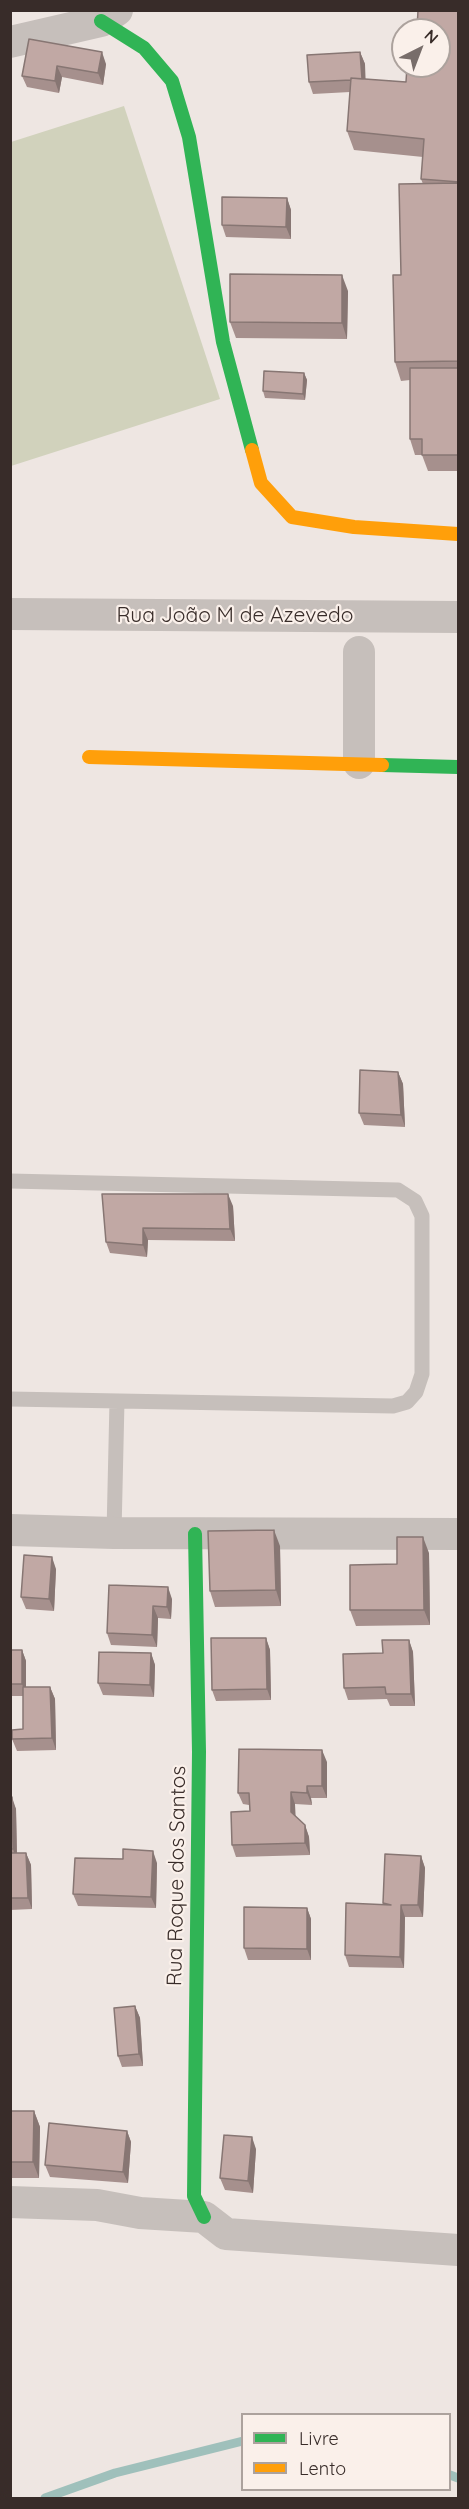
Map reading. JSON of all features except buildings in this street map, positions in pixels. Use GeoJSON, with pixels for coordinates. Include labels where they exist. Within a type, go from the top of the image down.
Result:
{"type":"FeatureCollection","features":[{"type":"Feature","properties":{"kind":"street"},"geometry":{"type":"LineString","coordinates":[[10,42],[109,16],[144,48],[171,81],[189,137],[223,342],[261,483],[292,516],[354,527],[459,534]]}},
{"type":"Feature","properties":{"kind":"street","name":"Rua João M de Azevedo"},"geometry":{"type":"LineString","coordinates":[[10,614],[459,617]]}},
{"type":"Feature","properties":{"kind":"street"},"geometry":{"type":"LineString","coordinates":[[358,763],[359,652]]}},
{"type":"Feature","properties":{"kind":"street"},"geometry":{"type":"LineString","coordinates":[[89,757],[459,767]]}},
{"type":"Feature","properties":{"kind":"street"},"geometry":{"type":"LineString","coordinates":[[10,1530],[195,1534],[459,1534]]}},
{"type":"Feature","properties":{"kind":"street","name":"Rua Roque dos Santos"},"geometry":{"type":"LineString","coordinates":[[195,1534],[199,1763],[194,2196],[204,2217]]}},
{"type":"Feature","properties":{"kind":"street"},"geometry":{"type":"LineString","coordinates":[[10,2202],[97,2205],[140,2212],[204,2217],[226,2234],[459,2250]]}},
{"type":"Feature","properties":{"kind":"lane"},"geometry":{"type":"LineString","coordinates":[[10,1180],[398,1190],[415,1201],[423,1216],[422,1374],[416,1392],[407,1402],[393,1406],[10,1399]]}},
{"type":"Feature","properties":{"kind":"lane"},"geometry":{"type":"LineString","coordinates":[[114,1533],[117,1401]]}},
{"type":"Feature","properties":{"kind":"green space"},"geometry":{"type":"Polygon","coordinates":[[[124,106],[220,399],[11,466],[11,142],[124,106]]]}},
{"type":"Feature","properties":{"kind":"waterway"},"geometry":{"type":"LineString","coordinates":[[45,2498],[115,2473],[241,2442]]}},
{"type":"Feature","properties":{"kind":"waterway"},"geometry":{"type":"LineString","coordinates":[[451,2475],[458,2478]]}},
{"type":"Feature","properties":{"kind":"traffic: fast"},"geometry":{"type":"LineString","coordinates":[[101,21],[144,48],[172,81],[189,137],[223,342],[252,450]]}},
{"type":"Feature","properties":{"kind":"traffic: fast"},"geometry":{"type":"LineString","coordinates":[[382,765],[458,767]]}},
{"type":"Feature","properties":{"kind":"traffic: fast"},"geometry":{"type":"LineString","coordinates":[[195,1534],[199,1752],[194,2196],[204,2217]]}},
{"type":"Feature","properties":{"kind":"traffic: slow"},"geometry":{"type":"LineString","coordinates":[[252,450],[261,483],[292,517],[354,527],[458,534]]}},
{"type":"Feature","properties":{"kind":"traffic: slow"},"geometry":{"type":"LineString","coordinates":[[89,757],[382,765]]}}]}
